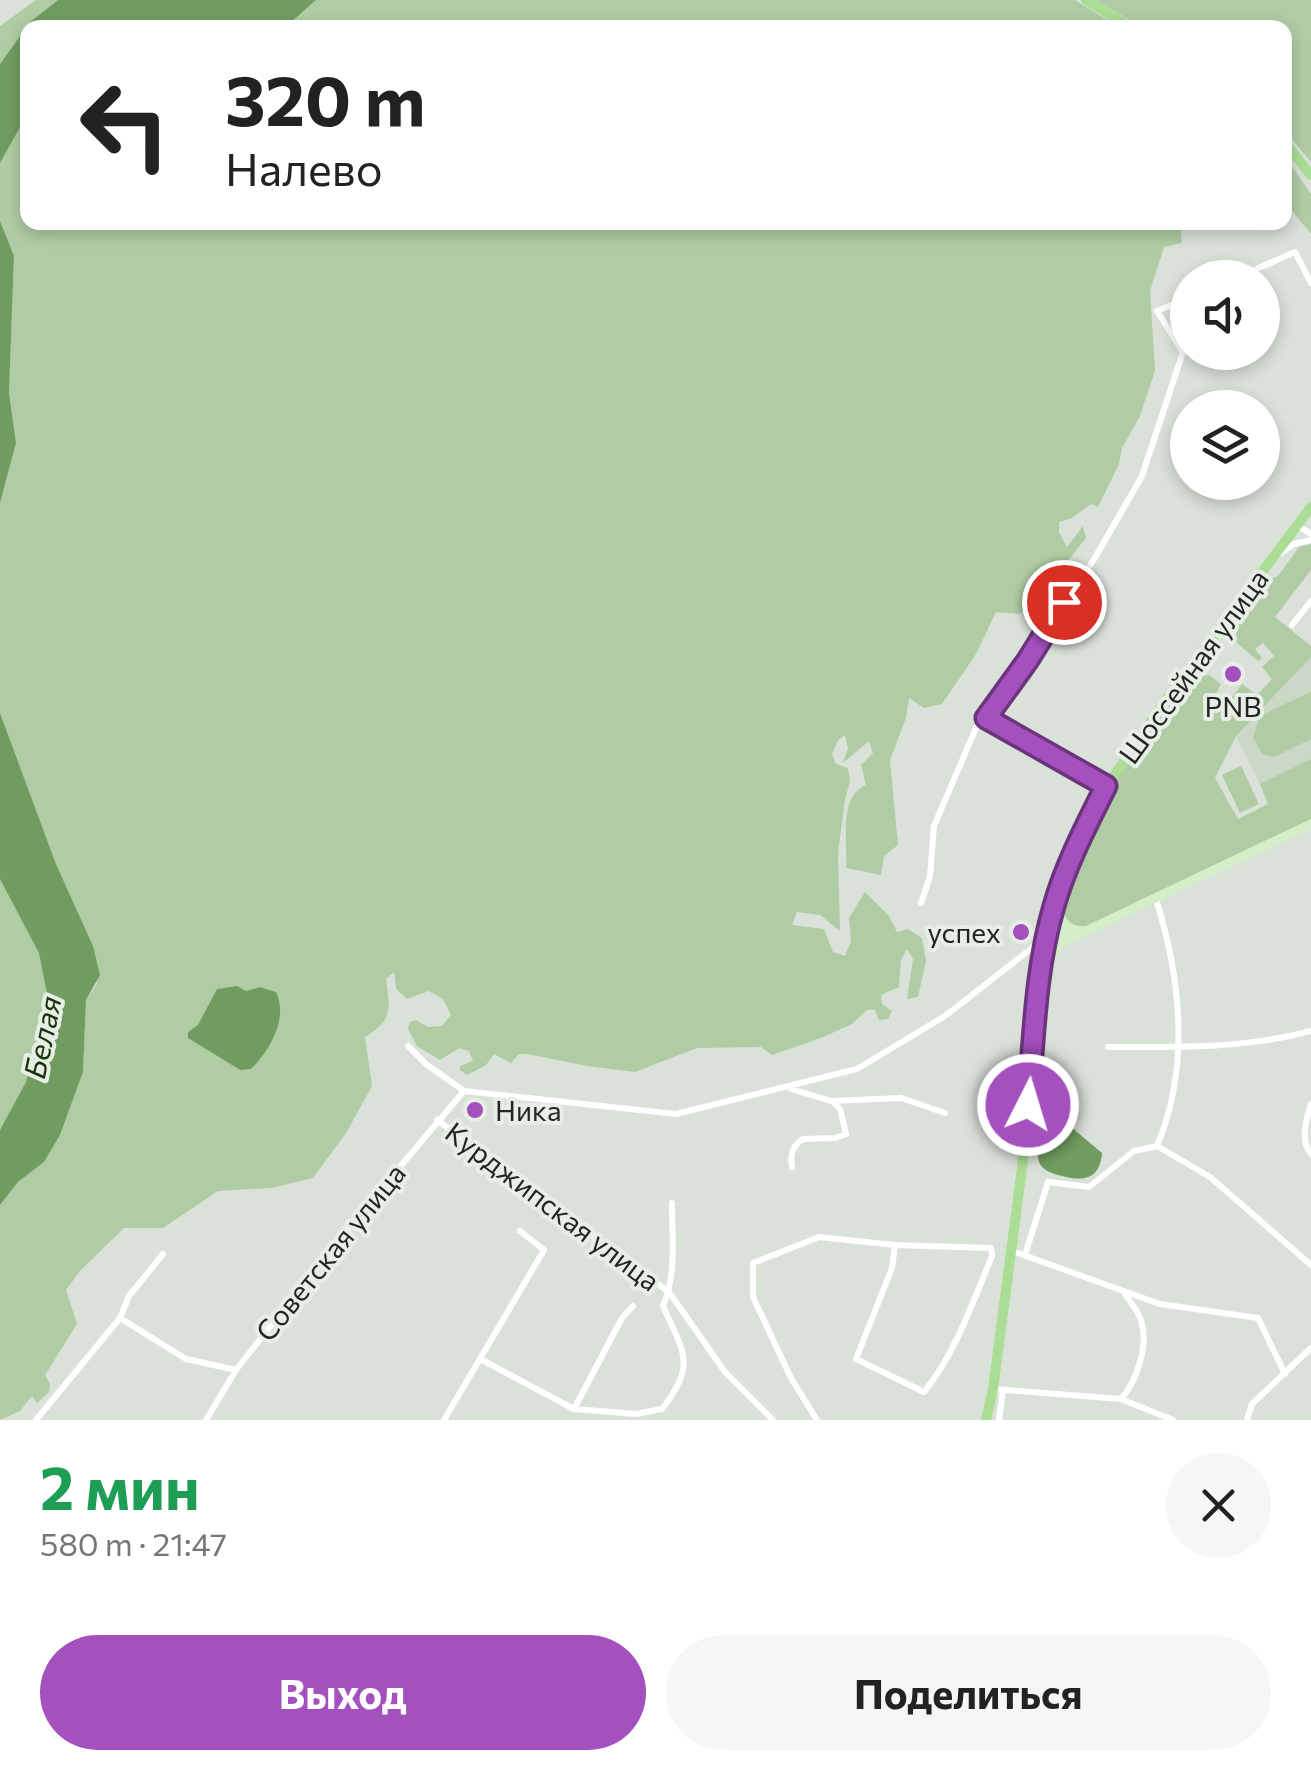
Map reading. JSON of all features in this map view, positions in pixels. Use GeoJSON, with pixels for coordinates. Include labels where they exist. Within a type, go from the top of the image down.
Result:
{"type":"FeatureCollection","features":[{"type":"Feature","properties":{"kind":"main road"},"geometry":{"type":"LineString","coordinates":[[1086,0],[1119,20]]}},
{"type":"Feature","properties":{"kind":"main road"},"geometry":{"type":"LineString","coordinates":[[1292,151],[1311,175]]}},
{"type":"Feature","properties":{"kind":"main road","name":"Шоссейная улица"},"geometry":{"type":"LineString","coordinates":[[986,1420],[998,1390],[1040,967],[1054,904],[1106,786],[1311,507]]}},
{"type":"Feature","properties":{"kind":"main road"},"geometry":{"type":"LineString","coordinates":[[1040,967],[1056,947],[1087,930],[1311,824]]}},
{"type":"Feature","properties":{"kind":"main road"},"geometry":{"type":"LineString","coordinates":[[1054,904],[1066,926],[1076,931],[1087,930]]}},
{"type":"Feature","properties":{"kind":"main road"},"geometry":{"type":"LineString","coordinates":[[1046,937],[1087,930]]}},
{"type":"Feature","properties":{"kind":"street"},"geometry":{"type":"LineString","coordinates":[[1277,260],[1295,252],[1311,283]]}},
{"type":"Feature","properties":{"kind":"street"},"geometry":{"type":"LineString","coordinates":[[1170,306],[1157,311],[1170,332]]}},
{"type":"Feature","properties":{"kind":"street"},"geometry":{"type":"LineString","coordinates":[[921,903],[930,876],[934,826],[979,721],[986,718],[1028,660],[1096,556],[1142,476],[1176,370]]}},
{"type":"Feature","properties":{"kind":"street"},"geometry":{"type":"LineString","coordinates":[[1273,558],[1311,537],[1297,525]]}},
{"type":"Feature","properties":{"kind":"street"},"geometry":{"type":"LineString","coordinates":[[1292,625],[1311,601]]}},
{"type":"Feature","properties":{"kind":"street"},"geometry":{"type":"LineString","coordinates":[[986,718],[1106,786]]}},
{"type":"Feature","properties":{"kind":"street"},"geometry":{"type":"LineString","coordinates":[[1156,899],[1176,993],[1180,1049],[1172,1112],[1158,1146]]}},
{"type":"Feature","properties":{"kind":"street"},"geometry":{"type":"LineString","coordinates":[[408,1046],[464,1092],[676,1114],[856,1069],[945,1016],[1046,937]]}},
{"type":"Feature","properties":{"kind":"street"},"geometry":{"type":"LineString","coordinates":[[1108,1047],[1180,1049],[1257,1042],[1311,1031]]}},
{"type":"Feature","properties":{"kind":"street"},"geometry":{"type":"LineString","coordinates":[[787,1087],[831,1100],[890,1096],[945,1113]]}},
{"type":"Feature","properties":{"kind":"street","name":"Советская улица"},"geometry":{"type":"LineString","coordinates":[[206,1420],[236,1370],[338,1240],[464,1092]]}},
{"type":"Feature","properties":{"kind":"street"},"geometry":{"type":"LineString","coordinates":[[792,1167],[793,1149],[803,1139],[846,1134],[840,1109],[831,1100]]}},
{"type":"Feature","properties":{"kind":"street"},"geometry":{"type":"LineString","coordinates":[[1311,1104],[1305,1119],[1306,1148],[1311,1154]]}},
{"type":"Feature","properties":{"kind":"street","name":"Курджипская улица"},"geometry":{"type":"LineString","coordinates":[[437,1120],[669,1292],[726,1372],[773,1420]]}},
{"type":"Feature","properties":{"kind":"street"},"geometry":{"type":"LineString","coordinates":[[1025,1255],[1048,1182],[1089,1187],[1134,1151],[1158,1146],[1210,1178],[1311,1266]]}},
{"type":"Feature","properties":{"kind":"street","name":"Курджипская улица"},"geometry":{"type":"LineString","coordinates":[[669,1292],[672,1203]]}},
{"type":"Feature","properties":{"kind":"street"},"geometry":{"type":"LineString","coordinates":[[444,1420],[544,1250],[520,1231]]}},
{"type":"Feature","properties":{"kind":"street"},"geometry":{"type":"LineString","coordinates":[[817,1420],[790,1378],[753,1296],[753,1264],[819,1237],[895,1245],[991,1248],[992,1256],[969,1311],[924,1392],[856,1359],[892,1268],[895,1245]]}},
{"type":"Feature","properties":{"kind":"street"},"geometry":{"type":"LineString","coordinates":[[1010,1250],[1160,1304],[1258,1318],[1285,1374]]}},
{"type":"Feature","properties":{"kind":"street"},"geometry":{"type":"LineString","coordinates":[[36,1420],[120,1318],[129,1296],[163,1254]]}},
{"type":"Feature","properties":{"kind":"street"},"geometry":{"type":"LineString","coordinates":[[1121,1399],[1134,1385],[1142,1345],[1142,1321],[1122,1290]]}},
{"type":"Feature","properties":{"kind":"street"},"geometry":{"type":"LineString","coordinates":[[482,1360],[574,1409],[636,1414],[662,1410],[685,1372],[684,1356],[663,1306],[669,1292]]}},
{"type":"Feature","properties":{"kind":"street"},"geometry":{"type":"LineString","coordinates":[[574,1409],[622,1318],[633,1306]]}},
{"type":"Feature","properties":{"kind":"street"},"geometry":{"type":"LineString","coordinates":[[120,1318],[186,1358],[236,1370]]}},
{"type":"Feature","properties":{"kind":"street"},"geometry":{"type":"LineString","coordinates":[[1247,1420],[1252,1404],[1311,1348]]}},
{"type":"Feature","properties":{"kind":"street"},"geometry":{"type":"LineString","coordinates":[[999,1420],[998,1390],[1121,1399],[1173,1420]]}},
{"type":"Feature","properties":{"kind":"shaded area"},"geometry":{"type":"Polygon","coordinates":[[[36,0],[58,0],[33,20],[20,20],[20,36],[0,64],[0,26],[36,0]]]}},
{"type":"Feature","properties":{"kind":"shaded area"},"geometry":{"type":"Polygon","coordinates":[[[316,0],[1075,0],[1108,20],[295,20],[316,0]]]}},
{"type":"Feature","properties":{"kind":"shaded area"},"geometry":{"type":"Polygon","coordinates":[[[1095,0],[1311,0],[1311,162],[1292,139],[1292,20],[1130,20],[1095,0]]]}},
{"type":"Feature","properties":{"kind":"shaded area"},"geometry":{"type":"Polygon","coordinates":[[[20,127],[20,230],[1181,230],[1182,243],[1164,247],[1150,291],[1155,371],[1139,418],[1098,507],[1091,504],[1059,522],[1059,532],[1067,547],[1083,526],[1086,538],[1020,614],[996,612],[976,654],[942,704],[924,708],[909,698],[890,760],[898,845],[884,856],[881,875],[846,868],[848,810],[851,799],[866,785],[861,765],[873,753],[869,741],[843,763],[848,748],[845,735],[832,754],[836,764],[848,768],[850,782],[838,853],[840,931],[820,915],[797,912],[792,925],[824,929],[833,952],[845,956],[851,941],[849,918],[865,892],[889,916],[897,932],[908,929],[922,938],[926,961],[918,997],[907,999],[913,959],[907,949],[901,960],[899,987],[881,995],[882,1004],[892,1011],[888,1019],[879,1020],[875,1010],[867,1010],[852,1024],[772,1055],[761,1047],[697,1048],[635,1072],[527,1054],[519,1054],[511,1063],[494,1054],[486,1065],[467,1075],[460,1066],[473,1061],[469,1051],[459,1048],[440,1060],[417,1046],[408,1029],[410,1022],[416,1020],[428,1027],[442,1026],[451,1015],[443,999],[429,991],[407,999],[396,989],[394,972],[386,979],[388,1013],[381,1025],[365,1037],[372,1086],[346,1133],[313,1178],[271,1188],[218,1191],[163,1228],[124,1228],[66,1290],[77,1324],[45,1375],[49,1392],[37,1403],[32,1396],[20,1411],[0,1420],[0,1205],[18,1182],[44,1162],[60,1135],[83,1072],[86,1000],[97,984],[93,946],[56,864],[0,713],[0,503],[16,443],[9,393],[14,256],[0,221],[0,163],[20,127]],[[261,987],[229,1000],[188,1038],[240,1070],[267,1047],[275,1018],[276,992],[261,987]]]}},
{"type":"Feature","properties":{"kind":"shaded area"},"geometry":{"type":"Polygon","coordinates":[[[1292,166],[1311,194],[1311,234],[1292,211],[1292,166]]]}},
{"type":"Feature","properties":{"kind":"shaded area"},"geometry":{"type":"Polygon","coordinates":[[[1311,544],[1311,570],[1275,617],[1311,646],[1311,657],[1236,736],[1215,778],[1238,819],[1268,804],[1260,784],[1311,759],[1311,819],[1086,926],[1071,926],[1061,913],[1068,882],[1076,855],[1101,803],[1184,685],[1194,677],[1209,675],[1221,684],[1216,694],[1228,702],[1242,684],[1257,695],[1272,679],[1262,667],[1274,656],[1263,643],[1255,649],[1262,658],[1258,661],[1236,642],[1237,613],[1259,584],[1278,576],[1299,547],[1311,544]]]}},
{"type":"Feature","properties":{"kind":"shaded area"},"geometry":{"type":"Polygon","coordinates":[[[1311,657],[1311,759],[1260,784],[1236,736],[1311,657]]]}},
{"type":"Feature","properties":{"kind":"shaded area"},"geometry":{"type":"Polygon","coordinates":[[[1311,692],[1311,739],[1274,757],[1262,754],[1253,737],[1261,715],[1311,692]]]}},
{"type":"Feature","properties":{"kind":"shaded area"},"geometry":{"type":"Polygon","coordinates":[[[1241,766],[1259,804],[1240,813],[1222,775],[1241,766]]]}},
{"type":"Feature","properties":{"kind":"shaded area"},"geometry":{"type":"Polygon","coordinates":[[[0,879],[39,952],[48,997],[36,1057],[0,1130],[0,879]]]}},
{"type":"Feature","properties":{"kind":"water"},"geometry":{"type":"Polygon","coordinates":[[[58,0],[316,0],[294,20],[33,20],[58,0]]]}},
{"type":"Feature","properties":{"kind":"water"},"geometry":{"type":"Polygon","coordinates":[[[20,36],[20,127],[0,163],[0,64],[20,36]]]}},
{"type":"Feature","properties":{"kind":"water"},"geometry":{"type":"Polygon","coordinates":[[[0,221],[14,256],[9,393],[16,443],[0,503],[0,221]]]}},
{"type":"Feature","properties":{"kind":"water","name":"Белая"},"geometry":{"type":"Polygon","coordinates":[[[0,713],[56,864],[93,946],[100,975],[86,1000],[83,1072],[60,1135],[44,1162],[18,1182],[0,1205],[0,1130],[26,1082],[49,1003],[39,953],[0,879],[0,713]]]}},
{"type":"Feature","properties":{"kind":"water"},"geometry":{"type":"Polygon","coordinates":[[[237,986],[246,991],[260,987],[276,992],[279,1002],[275,1034],[251,1069],[240,1070],[188,1038],[188,1032],[198,1025],[217,989],[237,986]]]}},
{"type":"Feature","properties":{"kind":"water"},"geometry":{"type":"Polygon","coordinates":[[[1055,1121],[1065,1122],[1102,1153],[1098,1168],[1090,1177],[1070,1178],[1050,1172],[1040,1164],[1038,1152],[1043,1132],[1055,1121]]]}},
{"type":"Feature","properties":{"kind":"place","name":"PNB"},"geometry":{"type":"Point","coordinates":[1233,674]}},
{"type":"Feature","properties":{"kind":"place","name":"успех"},"geometry":{"type":"Point","coordinates":[1021,932]}},
{"type":"Feature","properties":{"kind":"place","name":"Ника"},"geometry":{"type":"Point","coordinates":[475,1110]}},
{"type":"Feature","properties":{"kind":"route"},"geometry":{"type":"LineString","coordinates":[[1028,1105],[1040,967],[1054,904],[1106,786],[986,718],[1064,602]]}}]}
